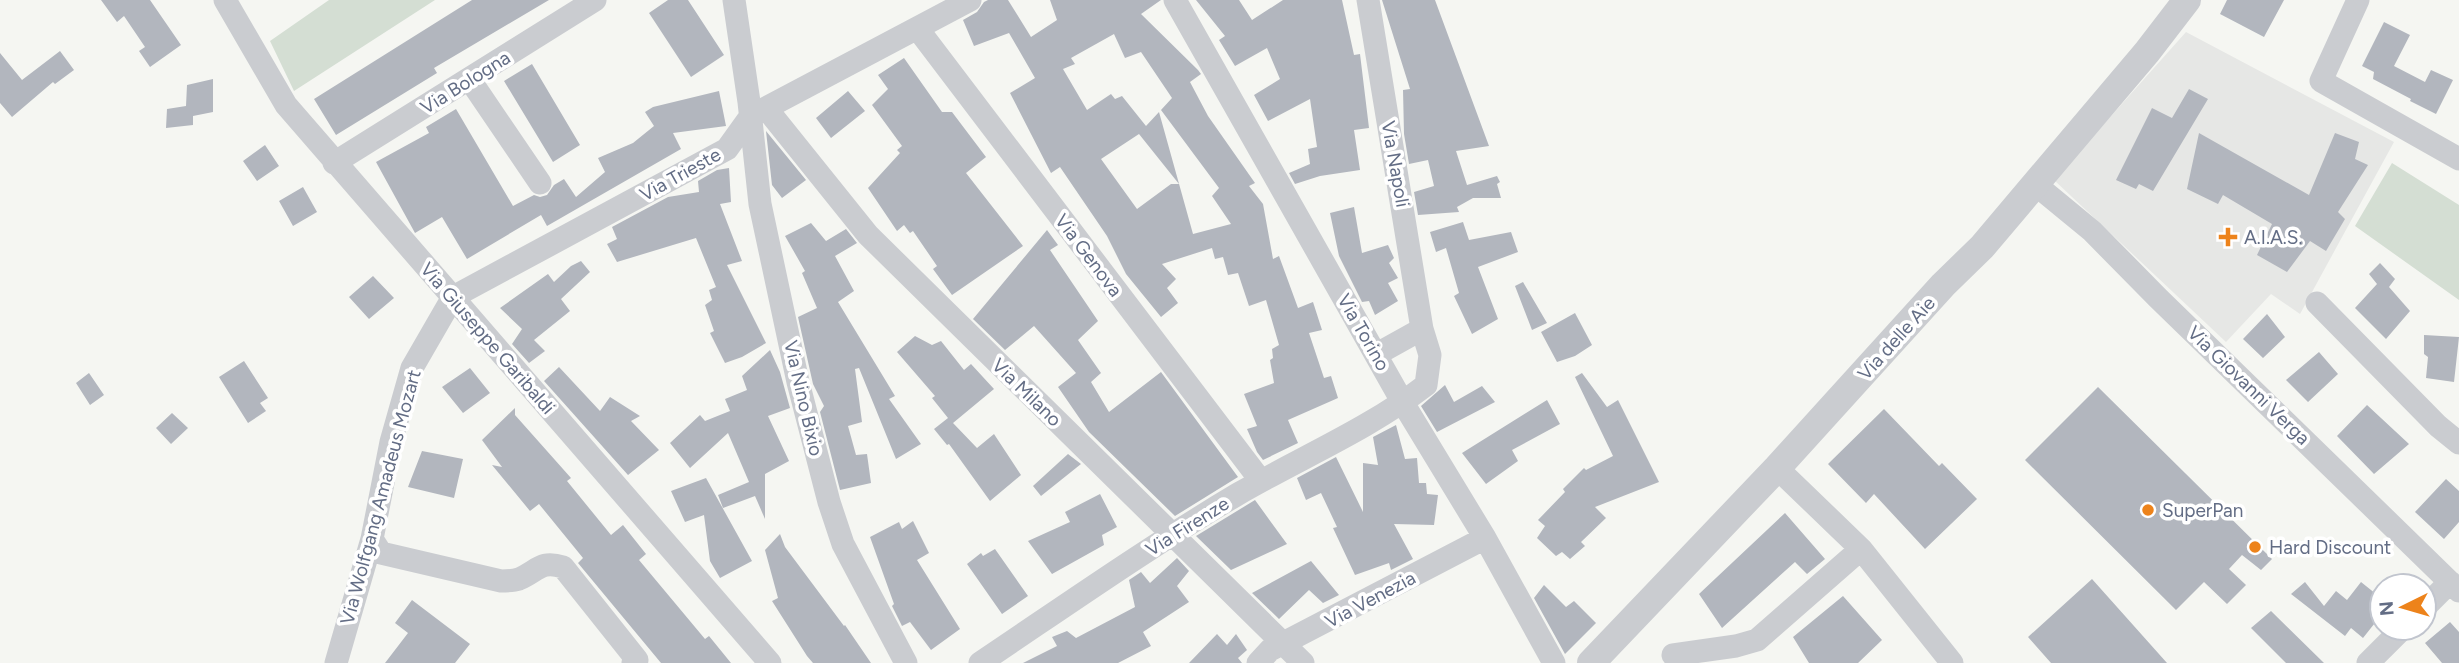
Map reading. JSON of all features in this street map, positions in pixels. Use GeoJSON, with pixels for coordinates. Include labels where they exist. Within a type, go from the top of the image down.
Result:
{"type":"FeatureCollection","features":[{"type":"Feature","properties":{"kind":"street","name":"Via Giuseppe Garibaldi"},"geometry":{"type":"LineString","coordinates":[[225,0],[286,105],[770,663]]}},
{"type":"Feature","properties":{"kind":"street","name":"Via Bologna"},"geometry":{"type":"LineString","coordinates":[[334,163],[595,0]]}},
{"type":"Feature","properties":{"kind":"street","name":"Via Nino Bixio"},"geometry":{"type":"LineString","coordinates":[[734,0],[758,112],[760,204],[798,382],[829,502],[843,544],[906,663]]}},
{"type":"Feature","properties":{"kind":"street","name":"Via Trieste"},"geometry":{"type":"LineString","coordinates":[[453,297],[727,149],[758,112],[970,0]]}},
{"type":"Feature","properties":{"kind":"street","name":"Via Torino"},"geometry":{"type":"LineString","coordinates":[[1175,0],[1403,403],[1485,538],[1554,663]]}},
{"type":"Feature","properties":{"kind":"street","name":"Via Napoli"},"geometry":{"type":"LineString","coordinates":[[1368,0],[1422,329],[1430,355],[1426,385],[1403,403]]}},
{"type":"Feature","properties":{"kind":"street","name":"Via delle Aie"},"geometry":{"type":"LineString","coordinates":[[1591,663],[1777,468],[1943,285],[1982,247],[2147,52],[2187,0]]}},
{"type":"Feature","properties":{"kind":"street"},"geometry":{"type":"LineString","coordinates":[[2358,0],[2321,81],[2459,159]]}},
{"type":"Feature","properties":{"kind":"street","name":"Via Genova"},"geometry":{"type":"LineString","coordinates":[[917,28],[1261,481]]}},
{"type":"Feature","properties":{"kind":"street"},"geometry":{"type":"LineString","coordinates":[[470,80],[540,183]]}},
{"type":"Feature","properties":{"kind":"street","name":"Via Milano"},"geometry":{"type":"LineString","coordinates":[[758,112],[868,235],[1303,663]]}},
{"type":"Feature","properties":{"kind":"street","name":"Via Giovanni Verga"},"geometry":{"type":"LineString","coordinates":[[2035,184],[2092,231],[2454,586]]}},
{"type":"Feature","properties":{"kind":"street","name":"Via Wolfgang Amadeus Mozart"},"geometry":{"type":"LineString","coordinates":[[336,663],[372,539],[390,442],[412,368],[453,297]]}},
{"type":"Feature","properties":{"kind":"street"},"geometry":{"type":"LineString","coordinates":[[2317,303],[2438,426],[2459,443]]}},
{"type":"Feature","properties":{"kind":"street"},"geometry":{"type":"LineString","coordinates":[[1377,354],[1422,329]]}},
{"type":"Feature","properties":{"kind":"street","name":"Via Firenze"},"geometry":{"type":"LineString","coordinates":[[980,663],[1172,533],[1403,403]]}},
{"type":"Feature","properties":{"kind":"street"},"geometry":{"type":"LineString","coordinates":[[1777,468],[1861,549],[1952,663]]}},
{"type":"Feature","properties":{"kind":"street","name":"Via Venezia"},"geometry":{"type":"LineString","coordinates":[[1258,663],[1270,650],[1485,538]]}},
{"type":"Feature","properties":{"kind":"street"},"geometry":{"type":"LineString","coordinates":[[372,539],[381,553],[501,581],[516,581],[537,567],[550,563],[563,568],[637,660],[633,663]]}},
{"type":"Feature","properties":{"kind":"street"},"geometry":{"type":"LineString","coordinates":[[1673,655],[1736,646],[1757,640],[1861,549]]}},
{"type":"Feature","properties":{"kind":"street"},"geometry":{"type":"LineString","coordinates":[[2438,598],[2454,586]]}},
{"type":"Feature","properties":{"kind":"street"},"geometry":{"type":"LineString","coordinates":[[2368,663],[2389,642]]}},
{"type":"Feature","properties":{"kind":"shaded area"},"geometry":{"type":"Polygon","coordinates":[[[329,0],[435,0],[294,91],[270,41],[329,0]]]}},
{"type":"Feature","properties":{"kind":"shaded area","name":"A.I.A.S."},"geometry":{"type":"Polygon","coordinates":[[[2186,32],[2394,142],[2300,314],[2271,294],[2226,342],[2054,180],[2186,32]]]}},
{"type":"Feature","properties":{"kind":"shaded area"},"geometry":{"type":"Polygon","coordinates":[[[2392,163],[2459,205],[2459,300],[2355,226],[2392,163]]]}},
{"type":"Feature","properties":{"kind":"building"},"geometry":{"type":"Polygon","coordinates":[[[101,0],[150,0],[181,45],[150,67],[139,51],[145,47],[124,16],[117,22],[101,0]]]}},
{"type":"Feature","properties":{"kind":"building"},"geometry":{"type":"Polygon","coordinates":[[[472,0],[549,0],[434,68],[437,73],[336,135],[314,99],[472,0]]]}},
{"type":"Feature","properties":{"kind":"building"},"geometry":{"type":"Polygon","coordinates":[[[668,0],[688,0],[724,55],[691,77],[649,13],[668,0]]]}},
{"type":"Feature","properties":{"kind":"building"},"geometry":{"type":"Polygon","coordinates":[[[1008,0],[1031,37],[1057,20],[1050,0],[1161,0],[1141,14],[1201,74],[1190,82],[1208,116],[1255,183],[1249,186],[1263,204],[1273,259],[1279,256],[1298,308],[1313,302],[1322,330],[1309,333],[1324,378],[1331,376],[1338,398],[1288,420],[1298,443],[1263,460],[1247,429],[1257,426],[1244,394],[1274,383],[1270,360],[1273,358],[1272,349],[1279,345],[1266,300],[1249,306],[1238,273],[1228,275],[1223,257],[1215,259],[1212,248],[1162,264],[1176,279],[1167,288],[1178,303],[1161,317],[1126,274],[1107,236],[1060,167],[1051,173],[1010,93],[1035,78],[1009,33],[974,46],[963,20],[977,12],[984,2],[1008,0]],[[1114,34],[1071,58],[1075,64],[1063,69],[1087,110],[1111,94],[1115,99],[1122,96],[1146,126],[1159,112],[1193,234],[1231,224],[1212,196],[1219,188],[1161,110],[1172,98],[1141,52],[1125,58],[1114,34]],[[1139,134],[1101,159],[1137,209],[1171,184],[1179,184],[1139,134]]]}},
{"type":"Feature","properties":{"kind":"building"},"geometry":{"type":"Polygon","coordinates":[[[1196,0],[1239,0],[1252,20],[1283,0],[1342,0],[1354,55],[1360,54],[1369,128],[1354,130],[1360,170],[1320,176],[1295,184],[1289,173],[1310,164],[1308,149],[1317,147],[1310,99],[1268,121],[1254,95],[1280,79],[1267,48],[1235,66],[1219,40],[1225,36],[1196,0]]]}},
{"type":"Feature","properties":{"kind":"building"},"geometry":{"type":"Polygon","coordinates":[[[1382,0],[1435,0],[1489,146],[1456,151],[1467,185],[1497,176],[1501,198],[1473,198],[1457,207],[1459,212],[1418,215],[1414,192],[1434,186],[1428,160],[1409,164],[1404,134],[1403,90],[1410,89],[1382,0]]]}},
{"type":"Feature","properties":{"kind":"building"},"geometry":{"type":"Polygon","coordinates":[[[2227,0],[2284,0],[2264,37],[2220,14],[2227,0]]]}},
{"type":"Feature","properties":{"kind":"building"},"geometry":{"type":"Polygon","coordinates":[[[2384,22],[2410,35],[2394,66],[2425,82],[2431,70],[2453,80],[2436,114],[2373,79],[2374,72],[2362,66],[2384,22]]]}},
{"type":"Feature","properties":{"kind":"building"},"geometry":{"type":"Polygon","coordinates":[[[60,51],[74,70],[55,84],[53,82],[12,117],[0,103],[0,53],[22,80],[60,51]]]}},
{"type":"Feature","properties":{"kind":"building"},"geometry":{"type":"Polygon","coordinates":[[[904,58],[942,112],[952,112],[986,157],[966,173],[1023,246],[952,295],[933,269],[937,266],[913,231],[910,233],[904,225],[897,231],[868,188],[900,153],[897,150],[902,146],[872,105],[888,89],[878,75],[904,58]]]}},
{"type":"Feature","properties":{"kind":"building"},"geometry":{"type":"Polygon","coordinates":[[[532,64],[580,145],[553,162],[504,81],[532,64]]]}},
{"type":"Feature","properties":{"kind":"building"},"geometry":{"type":"Polygon","coordinates":[[[213,79],[213,112],[193,116],[193,125],[166,128],[167,109],[186,106],[187,85],[213,79]]]}},
{"type":"Feature","properties":{"kind":"building"},"geometry":{"type":"Polygon","coordinates":[[[2189,89],[2208,99],[2153,191],[2139,184],[2136,189],[2116,180],[2152,108],[2172,118],[2189,89]]]}},
{"type":"Feature","properties":{"kind":"building"},"geometry":{"type":"Polygon","coordinates":[[[719,91],[726,126],[673,133],[681,149],[547,226],[541,215],[467,259],[442,217],[415,233],[376,162],[429,133],[426,127],[456,109],[513,206],[534,195],[547,195],[554,185],[564,179],[576,197],[605,172],[598,158],[633,143],[654,126],[645,112],[653,107],[719,91]]]}},
{"type":"Feature","properties":{"kind":"building"},"geometry":{"type":"Polygon","coordinates":[[[848,91],[865,111],[831,138],[816,118],[848,91]]]}},
{"type":"Feature","properties":{"kind":"building"},"geometry":{"type":"Polygon","coordinates":[[[766,131],[806,180],[782,198],[772,185],[766,131]]]}},
{"type":"Feature","properties":{"kind":"building","name":"A.I.A.S."},"geometry":{"type":"Polygon","coordinates":[[[2199,133],[2309,195],[2335,133],[2359,142],[2355,159],[2368,165],[2338,212],[2345,219],[2326,251],[2310,241],[2287,272],[2257,255],[2272,224],[2223,195],[2218,204],[2187,189],[2199,133]]]}},
{"type":"Feature","properties":{"kind":"building"},"geometry":{"type":"Polygon","coordinates":[[[265,145],[279,166],[257,181],[243,161],[265,145]]]}},
{"type":"Feature","properties":{"kind":"building"},"geometry":{"type":"Polygon","coordinates":[[[729,168],[731,202],[720,204],[742,261],[727,265],[766,343],[725,363],[710,333],[714,331],[705,305],[712,300],[709,290],[716,287],[696,238],[617,262],[607,244],[617,239],[612,227],[668,197],[699,192],[698,181],[717,170],[729,168]]]}},
{"type":"Feature","properties":{"kind":"building"},"geometry":{"type":"Polygon","coordinates":[[[303,187],[317,212],[293,226],[279,201],[303,187]]]}},
{"type":"Feature","properties":{"kind":"building"},"geometry":{"type":"Polygon","coordinates":[[[1354,207],[1362,253],[1388,245],[1394,258],[1389,263],[1398,278],[1388,283],[1398,301],[1375,315],[1369,301],[1362,302],[1339,256],[1330,213],[1354,207]]]}},
{"type":"Feature","properties":{"kind":"building"},"geometry":{"type":"Polygon","coordinates":[[[1463,222],[1469,240],[1511,232],[1518,252],[1478,267],[1498,319],[1472,334],[1454,296],[1459,293],[1446,248],[1436,252],[1430,232],[1463,222]]]}},
{"type":"Feature","properties":{"kind":"building"},"geometry":{"type":"Polygon","coordinates":[[[811,223],[826,241],[846,229],[857,243],[835,256],[854,291],[838,302],[895,396],[889,399],[921,444],[896,459],[859,368],[855,369],[862,422],[848,426],[856,455],[867,454],[871,483],[840,490],[820,412],[824,406],[813,384],[798,317],[817,308],[802,273],[805,271],[785,236],[811,223]]]}},
{"type":"Feature","properties":{"kind":"building"},"geometry":{"type":"Polygon","coordinates":[[[1047,230],[1058,245],[1050,250],[1098,321],[1078,340],[1101,373],[1091,382],[1109,412],[1161,372],[1238,477],[1175,516],[1089,432],[1058,387],[1076,373],[1034,326],[1005,350],[973,319],[1047,230]]]}},
{"type":"Feature","properties":{"kind":"building"},"geometry":{"type":"Polygon","coordinates":[[[581,261],[590,272],[561,299],[570,311],[534,340],[545,351],[529,363],[512,344],[522,329],[500,308],[548,274],[554,282],[571,266],[581,261]]]}},
{"type":"Feature","properties":{"kind":"building"},"geometry":{"type":"Polygon","coordinates":[[[2380,263],[2395,279],[2389,287],[2410,311],[2386,339],[2355,308],[2377,284],[2369,274],[2380,263]]]}},
{"type":"Feature","properties":{"kind":"building"},"geometry":{"type":"Polygon","coordinates":[[[373,276],[394,298],[369,319],[349,297],[373,276]]]}},
{"type":"Feature","properties":{"kind":"building"},"geometry":{"type":"Polygon","coordinates":[[[1523,282],[1547,323],[1532,330],[1515,286],[1523,282]]]}},
{"type":"Feature","properties":{"kind":"building"},"geometry":{"type":"Polygon","coordinates":[[[1575,313],[1592,345],[1575,356],[1557,362],[1541,332],[1575,313]]]}},
{"type":"Feature","properties":{"kind":"building"},"geometry":{"type":"Polygon","coordinates":[[[2267,314],[2285,337],[2263,358],[2243,339],[2267,314]]]}},
{"type":"Feature","properties":{"kind":"building"},"geometry":{"type":"Polygon","coordinates":[[[2424,335],[2459,337],[2454,382],[2426,378],[2428,357],[2424,354],[2424,335]]]}},
{"type":"Feature","properties":{"kind":"building"},"geometry":{"type":"Polygon","coordinates":[[[915,336],[932,345],[941,341],[964,370],[971,364],[994,389],[953,423],[977,448],[994,434],[1021,475],[990,501],[949,444],[947,445],[934,429],[948,418],[932,398],[935,396],[897,352],[915,336]]]}},
{"type":"Feature","properties":{"kind":"building"},"geometry":{"type":"Polygon","coordinates":[[[770,350],[780,372],[790,408],[768,416],[789,461],[765,474],[765,519],[755,496],[723,508],[718,495],[749,482],[728,433],[690,468],[670,443],[700,415],[705,421],[730,411],[725,399],[747,390],[742,376],[770,350]]]}},
{"type":"Feature","properties":{"kind":"building"},"geometry":{"type":"Polygon","coordinates":[[[2319,352],[2338,374],[2308,402],[2286,380],[2319,352]]]}},
{"type":"Feature","properties":{"kind":"building"},"geometry":{"type":"Polygon","coordinates":[[[244,361],[268,398],[260,403],[266,411],[248,423],[219,377],[244,361]]]}},
{"type":"Feature","properties":{"kind":"building"},"geometry":{"type":"Polygon","coordinates":[[[559,367],[600,411],[610,397],[640,416],[631,421],[659,450],[628,475],[544,381],[559,367]]]}},
{"type":"Feature","properties":{"kind":"building"},"geometry":{"type":"Polygon","coordinates":[[[470,368],[490,393],[463,413],[442,387],[470,368]]]}},
{"type":"Feature","properties":{"kind":"building"},"geometry":{"type":"Polygon","coordinates":[[[89,373],[104,395],[90,405],[76,383],[89,373]]]}},
{"type":"Feature","properties":{"kind":"building"},"geometry":{"type":"Polygon","coordinates":[[[1582,373],[1607,407],[1618,400],[1659,482],[1595,507],[1606,518],[1581,542],[1585,546],[1570,559],[1562,552],[1556,556],[1537,538],[1545,526],[1538,520],[1584,468],[1586,470],[1613,456],[1575,377],[1582,373]]]}},
{"type":"Feature","properties":{"kind":"building"},"geometry":{"type":"Polygon","coordinates":[[[1445,385],[1454,402],[1482,386],[1495,402],[1437,432],[1421,406],[1445,385]]]}},
{"type":"Feature","properties":{"kind":"building","name":"SuperPan"},"geometry":{"type":"Polygon","coordinates":[[[2098,387],[2272,559],[2261,570],[2242,555],[2229,569],[2246,585],[2227,604],[2204,582],[2176,610],[2025,460],[2098,387]]]}},
{"type":"Feature","properties":{"kind":"building"},"geometry":{"type":"Polygon","coordinates":[[[1547,400],[1560,424],[1512,450],[1518,461],[1486,484],[1462,453],[1547,400]]]}},
{"type":"Feature","properties":{"kind":"building"},"geometry":{"type":"Polygon","coordinates":[[[2367,405],[2409,444],[2374,474],[2337,436],[2367,405]]]}},
{"type":"Feature","properties":{"kind":"building"},"geometry":{"type":"Polygon","coordinates":[[[515,408],[515,415],[571,478],[567,481],[611,535],[623,525],[646,554],[639,560],[705,639],[709,636],[731,663],[661,663],[578,563],[583,558],[539,504],[530,511],[492,465],[502,467],[482,440],[515,408]]]}},
{"type":"Feature","properties":{"kind":"building"},"geometry":{"type":"Polygon","coordinates":[[[1884,409],[1939,466],[1942,463],[1977,499],[1925,549],[1874,494],[1866,503],[1828,464],[1884,409]]]}},
{"type":"Feature","properties":{"kind":"building"},"geometry":{"type":"Polygon","coordinates":[[[172,413],[188,428],[171,444],[156,428],[172,413]]]}},
{"type":"Feature","properties":{"kind":"building"},"geometry":{"type":"Polygon","coordinates":[[[1396,425],[1405,459],[1417,458],[1419,483],[1426,483],[1427,494],[1438,495],[1434,525],[1394,524],[1413,559],[1391,570],[1389,563],[1355,575],[1333,528],[1337,527],[1321,493],[1306,500],[1297,478],[1336,457],[1363,512],[1363,463],[1378,465],[1373,437],[1396,425]]]}},
{"type":"Feature","properties":{"kind":"building"},"geometry":{"type":"Polygon","coordinates":[[[422,451],[463,459],[454,498],[408,487],[422,451]]]}},
{"type":"Feature","properties":{"kind":"building"},"geometry":{"type":"Polygon","coordinates":[[[1068,454],[1081,464],[1041,496],[1033,486],[1068,454]]]}},
{"type":"Feature","properties":{"kind":"building"},"geometry":{"type":"Polygon","coordinates":[[[706,478],[752,561],[720,578],[710,561],[704,515],[685,522],[671,491],[706,478]]]}},
{"type":"Feature","properties":{"kind":"building"},"geometry":{"type":"Polygon","coordinates":[[[2446,479],[2459,491],[2459,522],[2444,539],[2415,512],[2446,479]]]}},
{"type":"Feature","properties":{"kind":"building"},"geometry":{"type":"Polygon","coordinates":[[[1100,494],[1117,527],[1102,535],[1104,545],[1052,574],[1028,541],[1070,522],[1065,512],[1100,494]]]}},
{"type":"Feature","properties":{"kind":"building"},"geometry":{"type":"Polygon","coordinates":[[[1255,500],[1287,544],[1231,570],[1196,536],[1255,500]]]}},
{"type":"Feature","properties":{"kind":"building"},"geometry":{"type":"Polygon","coordinates":[[[1785,513],[1825,559],[1807,574],[1795,562],[1722,628],[1699,594],[1785,513]]]}},
{"type":"Feature","properties":{"kind":"building"},"geometry":{"type":"Polygon","coordinates":[[[913,521],[929,553],[917,560],[960,629],[931,650],[910,622],[902,626],[892,606],[894,604],[870,537],[899,522],[902,529],[913,521]]]}},
{"type":"Feature","properties":{"kind":"building"},"geometry":{"type":"Polygon","coordinates":[[[780,534],[785,547],[871,663],[813,663],[807,656],[772,601],[778,598],[765,550],[780,534]]]}},
{"type":"Feature","properties":{"kind":"building"},"geometry":{"type":"Polygon","coordinates":[[[995,549],[1028,596],[1002,614],[967,564],[981,553],[983,556],[995,549]]]}},
{"type":"Feature","properties":{"kind":"building"},"geometry":{"type":"Polygon","coordinates":[[[1177,558],[1189,571],[1177,586],[1189,602],[1143,632],[1151,646],[1118,663],[1023,663],[1057,646],[1052,637],[1067,631],[1076,638],[1135,607],[1129,580],[1141,572],[1150,583],[1177,558]]]}},
{"type":"Feature","properties":{"kind":"building"},"geometry":{"type":"Polygon","coordinates":[[[1311,561],[1339,595],[1323,603],[1309,590],[1279,619],[1252,593],[1311,561]]]}},
{"type":"Feature","properties":{"kind":"building"},"geometry":{"type":"Polygon","coordinates":[[[2092,579],[2167,663],[2051,663],[2028,637],[2092,579]]]}},
{"type":"Feature","properties":{"kind":"building"},"geometry":{"type":"Polygon","coordinates":[[[2305,582],[2324,606],[2336,591],[2347,600],[2361,582],[2368,588],[2368,632],[2363,638],[2351,628],[2345,636],[2291,594],[2305,582]]]}},
{"type":"Feature","properties":{"kind":"building"},"geometry":{"type":"Polygon","coordinates":[[[1544,585],[1566,607],[1574,601],[1596,623],[1565,654],[1534,598],[1544,585]]]}},
{"type":"Feature","properties":{"kind":"building"},"geometry":{"type":"Polygon","coordinates":[[[1843,596],[1882,640],[1858,663],[1809,663],[1793,637],[1843,596]]]}},
{"type":"Feature","properties":{"kind":"building"},"geometry":{"type":"Polygon","coordinates":[[[412,600],[470,644],[455,663],[385,663],[408,633],[395,623],[412,600]]]}},
{"type":"Feature","properties":{"kind":"building"},"geometry":{"type":"Polygon","coordinates":[[[2271,611],[2324,663],[2286,663],[2251,628],[2271,611]]]}},
{"type":"Feature","properties":{"kind":"building"},"geometry":{"type":"Polygon","coordinates":[[[2450,622],[2459,632],[2459,663],[2442,663],[2425,643],[2438,642],[2438,632],[2450,622]]]}},
{"type":"Feature","properties":{"kind":"building"},"geometry":{"type":"Polygon","coordinates":[[[1217,634],[1227,645],[1236,634],[1247,650],[1238,658],[1242,663],[1189,663],[1217,634]]]}},
{"type":"Feature","properties":{"kind":"place","name":"A.I.A.S."},"geometry":{"type":"Point","coordinates":[2228,237]}},
{"type":"Feature","properties":{"kind":"place","name":"SuperPan"},"geometry":{"type":"Point","coordinates":[2148,510]}},
{"type":"Feature","properties":{"kind":"place","name":"Hard Discount"},"geometry":{"type":"Point","coordinates":[2255,547]}}]}
